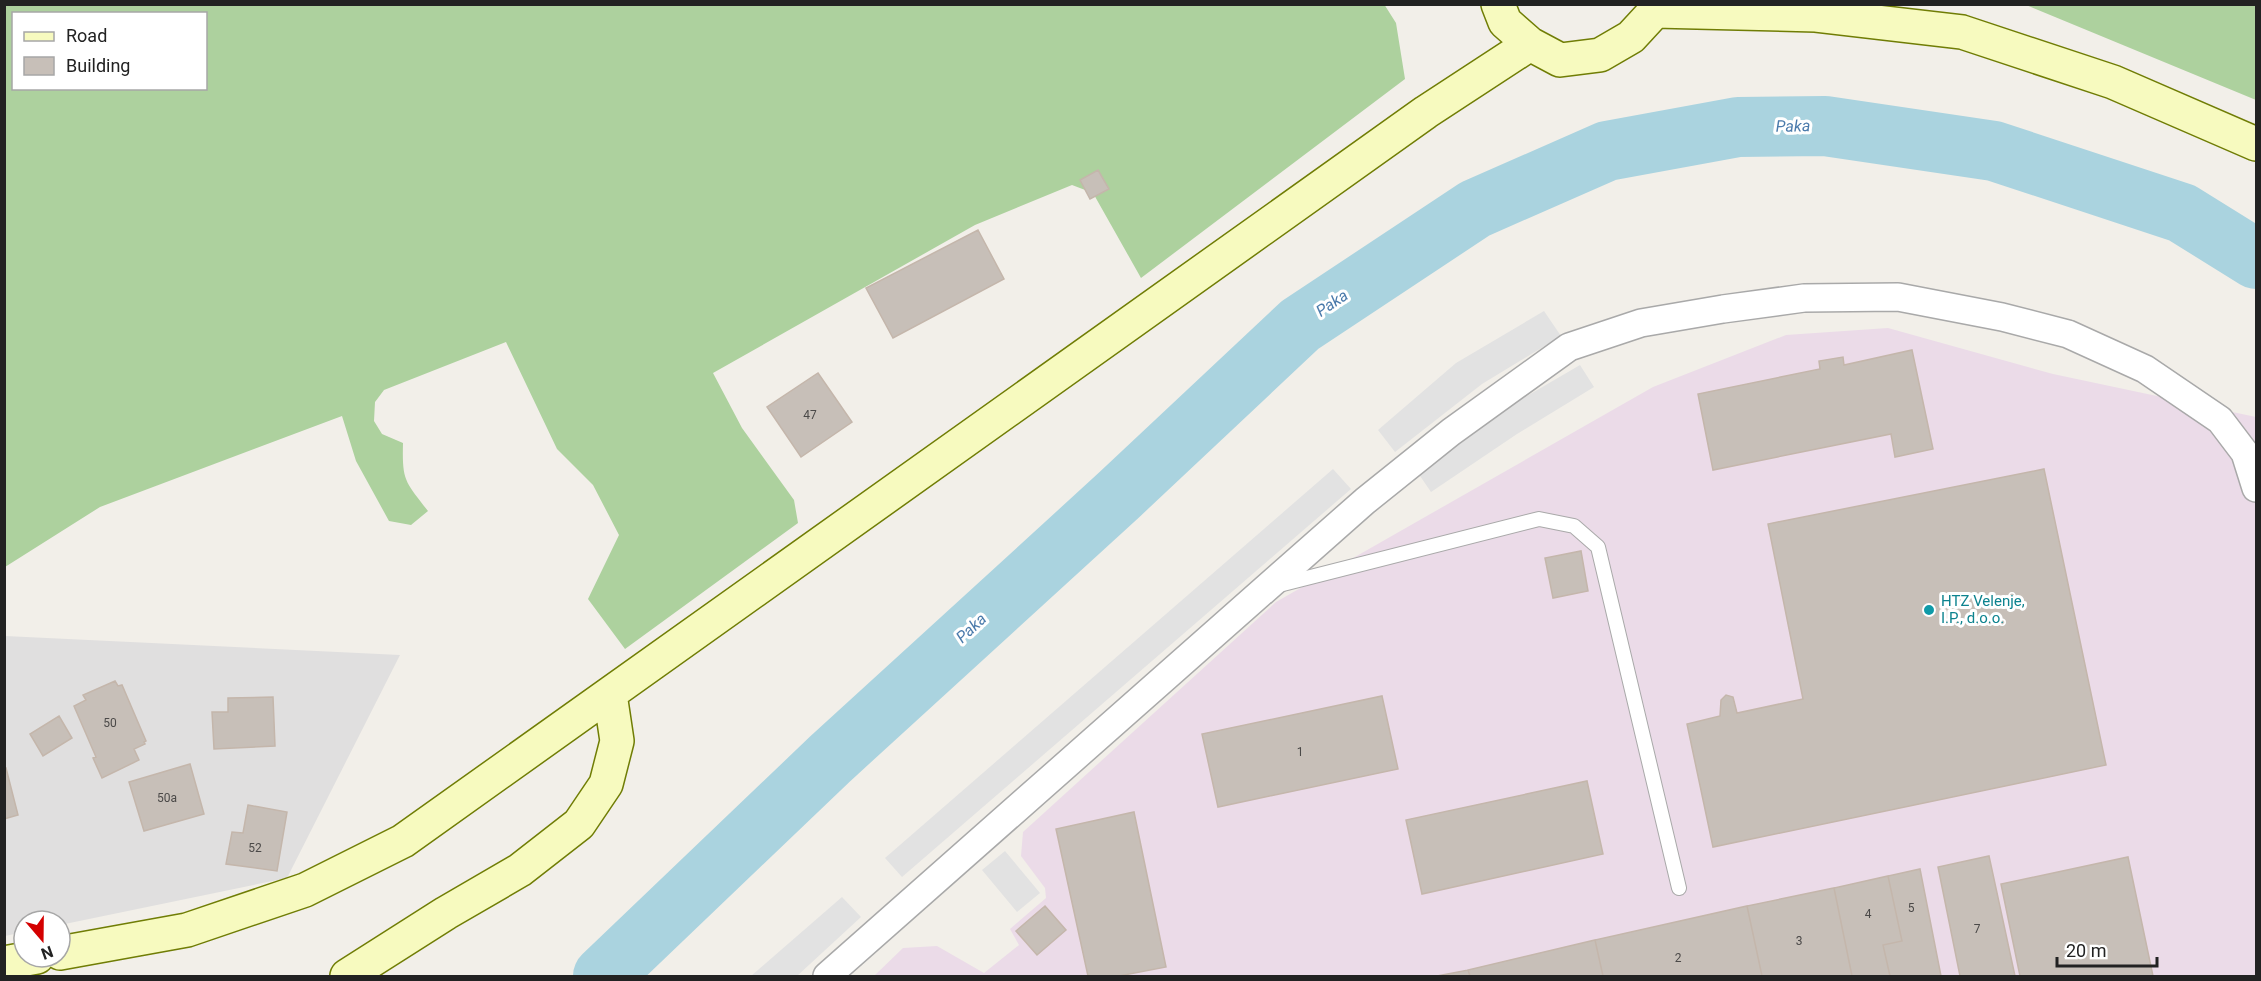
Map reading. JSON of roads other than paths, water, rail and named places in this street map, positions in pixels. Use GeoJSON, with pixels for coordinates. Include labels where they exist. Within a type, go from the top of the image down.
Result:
{"type":"FeatureCollection","features":[{"type":"Feature","properties":{"kind":"main road"},"geometry":{"type":"LineString","coordinates":[[1498,4],[1505,22],[1530,44],[1560,60],[1600,56],[1631,37],[1656,8],[1816,15],[1962,32],[2113,82],[2256,144]]}},
{"type":"Feature","properties":{"kind":"main road"},"geometry":{"type":"LineString","coordinates":[[72,951],[187,930],[305,890],[403,842],[1426,112],[1530,44]]}},
{"type":"Feature","properties":{"kind":"main road"},"geometry":{"type":"LineString","coordinates":[[347,976],[520,870],[579,824],[606,784],[617,741],[610,694]]}},
{"type":"Feature","properties":{"kind":"street"},"geometry":{"type":"LineString","coordinates":[[827,976],[1365,501],[1451,432],[1569,347],[1641,323],[1804,298],[1898,297],[2002,317],[2068,334],[2145,369],[2220,420],[2245,453],[2256,488]]}},
{"type":"Feature","properties":{"kind":"lane"},"geometry":{"type":"LineString","coordinates":[[1265,588],[1539,519],[1574,526],[1598,547],[1679,888]]}},
{"type":"Feature","properties":{"kind":"waterway","name":"Paka"},"geometry":{"type":"LineString","coordinates":[[603,976],[830,759],[1119,495],[1300,325],[1475,209],[1607,151],[1738,127],[1825,126],[1994,151],[2182,213],[2256,259]]}},
{"type":"Feature","properties":{"kind":"place","name":"HTZ Velenje, I.P., d.o.o."},"geometry":{"type":"Point","coordinates":[1929,610]}}]}
